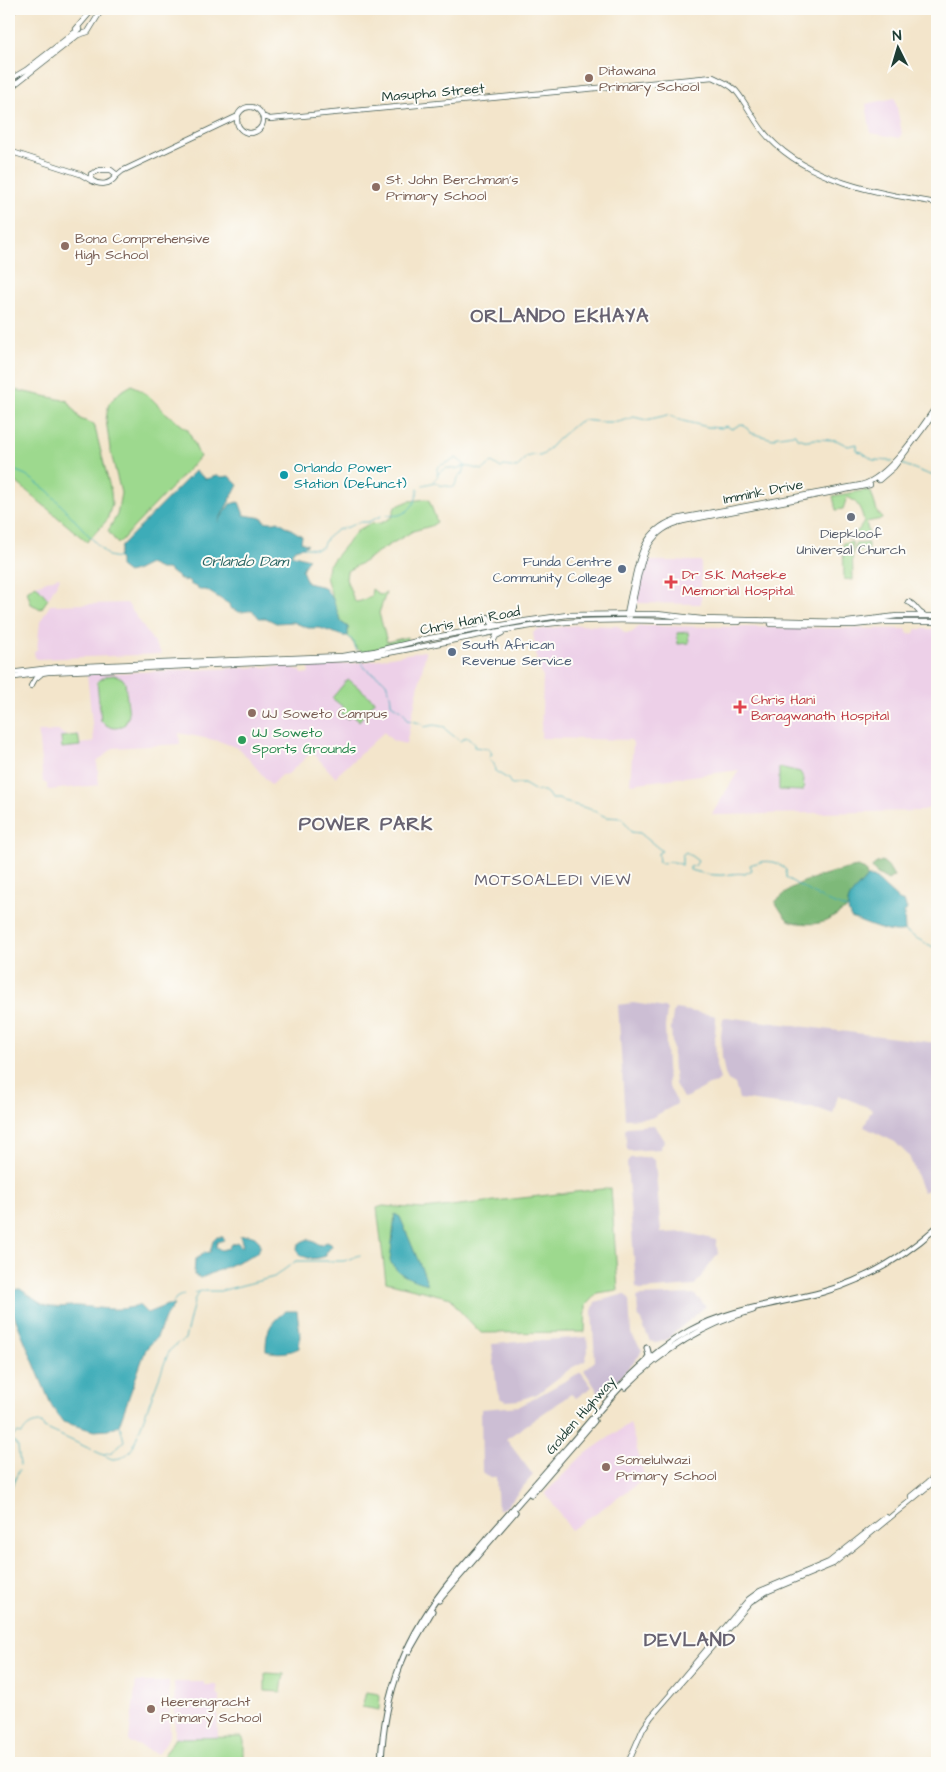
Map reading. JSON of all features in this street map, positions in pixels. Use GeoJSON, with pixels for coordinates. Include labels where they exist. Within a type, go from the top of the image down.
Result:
{"type":"FeatureCollection","features":[{"type":"Feature","properties":{"kind":"main road"},"geometry":{"type":"LineString","coordinates":[[9,89],[80,29],[80,23],[93,9]]}},
{"type":"Feature","properties":{"kind":"main road"},"geometry":{"type":"LineString","coordinates":[[80,29],[88,32],[102,9]]}},
{"type":"Feature","properties":{"kind":"main road"},"geometry":{"type":"LineString","coordinates":[[84,20],[91,25]]}},
{"type":"Feature","properties":{"kind":"main road"},"geometry":{"type":"LineString","coordinates":[[9,80],[26,70],[80,29]]}},
{"type":"Feature","properties":{"kind":"main road","name":"Masupha Street"},"geometry":{"type":"LineString","coordinates":[[262,116],[270,119],[713,77],[737,92],[755,122],[774,143],[811,168],[855,186],[937,203]]}},
{"type":"Feature","properties":{"kind":"main road"},"geometry":{"type":"LineString","coordinates":[[248,108],[256,109],[262,116],[262,124],[257,130],[248,132],[242,130],[237,122],[238,116],[241,111],[248,108]]}},
{"type":"Feature","properties":{"kind":"main road"},"geometry":{"type":"LineString","coordinates":[[9,151],[80,174],[97,184],[104,184],[112,181],[122,171],[238,116]]}},
{"type":"Feature","properties":{"kind":"main road","name":"Masupha Street"},"geometry":{"type":"LineString","coordinates":[[262,124],[270,119]]}},
{"type":"Feature","properties":{"kind":"main road"},"geometry":{"type":"LineString","coordinates":[[228,121],[237,122]]}},
{"type":"Feature","properties":{"kind":"main road"},"geometry":{"type":"LineString","coordinates":[[80,174],[104,170],[122,171]]}},
{"type":"Feature","properties":{"kind":"main road"},"geometry":{"type":"LineString","coordinates":[[114,171],[115,177]]}},
{"type":"Feature","properties":{"kind":"main road"},"geometry":{"type":"LineString","coordinates":[[92,173],[90,176],[92,181]]}},
{"type":"Feature","properties":{"kind":"main road","name":"Immink Drive"},"geometry":{"type":"LineString","coordinates":[[631,604],[644,554],[649,544],[657,535],[676,523],[860,488],[881,479],[896,463],[937,405]]}},
{"type":"Feature","properties":{"kind":"main road","name":"Immink Drive"},"geometry":{"type":"LineString","coordinates":[[901,456],[937,410]]}},
{"type":"Feature","properties":{"kind":"main road","name":"Immink Drive"},"geometry":{"type":"LineString","coordinates":[[628,620],[641,552],[651,536],[665,524],[680,518],[866,483],[896,463]]}},
{"type":"Feature","properties":{"kind":"main road"},"geometry":{"type":"LineString","coordinates":[[908,602],[913,604],[920,614],[927,616]]}},
{"type":"Feature","properties":{"kind":"main road"},"geometry":{"type":"LineString","coordinates":[[618,614],[631,604],[634,610],[640,614]]}},
{"type":"Feature","properties":{"kind":"main road","name":"Chris Hani Road"},"geometry":{"type":"LineString","coordinates":[[9,678],[44,673],[353,655],[479,629],[557,616],[629,613],[662,614],[702,619],[851,621],[898,616],[937,616]]}},
{"type":"Feature","properties":{"kind":"main road"},"geometry":{"type":"LineString","coordinates":[[479,629],[484,625],[486,618],[499,626]]}},
{"type":"Feature","properties":{"kind":"main road","name":"Chris Hani Road"},"geometry":{"type":"LineString","coordinates":[[9,673],[59,667],[363,657],[507,630],[566,622],[628,620],[857,625],[884,622],[937,622]]}},
{"type":"Feature","properties":{"kind":"main road"},"geometry":{"type":"LineString","coordinates":[[814,621],[830,625]]}},
{"type":"Feature","properties":{"kind":"main road"},"geometry":{"type":"LineString","coordinates":[[485,634],[492,642],[497,635],[507,630]]}},
{"type":"Feature","properties":{"kind":"main road"},"geometry":{"type":"LineString","coordinates":[[30,686],[35,679],[44,673]]}},
{"type":"Feature","properties":{"kind":"main road","name":"Golden Highway"},"geometry":{"type":"LineString","coordinates":[[383,1763],[384,1722],[392,1688],[409,1643],[425,1615],[441,1592],[479,1547],[637,1369],[688,1332],[719,1317],[759,1305],[822,1292],[862,1277],[901,1254],[937,1227]]}},
{"type":"Feature","properties":{"kind":"main road","name":"Golden Highway"},"geometry":{"type":"LineString","coordinates":[[383,1763],[388,1718],[398,1680],[411,1646],[436,1604],[636,1376],[678,1344],[711,1325],[756,1309],[842,1288],[901,1258],[937,1231]]}},
{"type":"Feature","properties":{"kind":"main road"},"geometry":{"type":"LineString","coordinates":[[637,1369],[649,1357],[647,1347],[660,1351]]}},
{"type":"Feature","properties":{"kind":"main road"},"geometry":{"type":"LineString","coordinates":[[628,1763],[643,1729],[675,1687],[749,1599],[766,1588],[829,1562],[937,1475]]}},
{"type":"Feature","properties":{"kind":"main road"},"geometry":{"type":"LineString","coordinates":[[666,1700],[675,1692],[754,1599],[766,1592],[833,1564],[937,1479]]}},
{"type":"Feature","properties":{"kind":"shaded area"},"geometry":{"type":"Polygon","coordinates":[[[895,98],[902,133],[900,138],[871,133],[866,104],[895,98]]]}},
{"type":"Feature","properties":{"kind":"shaded area","name":"Dr S.K. Matseke Memorial Hospital."},"geometry":{"type":"Polygon","coordinates":[[[645,561],[701,561],[701,604],[636,603],[645,561]]]}},
{"type":"Feature","properties":{"kind":"shaded area"},"geometry":{"type":"Polygon","coordinates":[[[58,577],[60,578],[48,599],[36,585],[58,577]]]}},
{"type":"Feature","properties":{"kind":"shaded area"},"geometry":{"type":"Polygon","coordinates":[[[127,603],[162,654],[37,659],[35,657],[34,652],[37,649],[40,622],[50,605],[127,603]]]}},
{"type":"Feature","properties":{"kind":"shaded area","name":"Chris Hani Baragwanath Hospital"},"geometry":{"type":"Polygon","coordinates":[[[577,625],[618,626],[625,633],[631,633],[640,626],[906,629],[908,634],[915,633],[916,629],[937,629],[937,806],[919,811],[715,815],[712,814],[739,770],[631,784],[633,743],[631,740],[541,737],[543,677],[538,668],[533,633],[536,630],[577,625]]]}},
{"type":"Feature","properties":{"kind":"shaded area","name":"UJ Soweto Campus"},"geometry":{"type":"Polygon","coordinates":[[[426,652],[406,744],[393,741],[384,732],[335,777],[312,752],[288,774],[281,775],[271,785],[240,749],[219,741],[179,733],[180,744],[113,748],[97,762],[99,785],[49,790],[47,784],[43,782],[38,731],[58,730],[66,736],[79,734],[80,744],[94,742],[87,674],[288,666],[301,671],[302,674],[309,673],[309,666],[358,663],[426,652]]]}},
{"type":"Feature","properties":{"kind":"shaded area"},"geometry":{"type":"Polygon","coordinates":[[[633,1003],[665,1008],[667,1011],[665,1027],[668,1085],[677,1104],[651,1118],[625,1119],[618,1005],[633,1003]]]}},
{"type":"Feature","properties":{"kind":"shaded area"},"geometry":{"type":"Polygon","coordinates":[[[676,1009],[716,1017],[716,1066],[720,1079],[717,1083],[683,1098],[675,1084],[671,1028],[673,1013],[676,1009]]]}},
{"type":"Feature","properties":{"kind":"shaded area"},"geometry":{"type":"Polygon","coordinates":[[[723,1018],[937,1043],[937,1176],[930,1180],[933,1187],[923,1192],[909,1156],[895,1142],[864,1127],[872,1109],[838,1095],[833,1114],[819,1109],[739,1099],[735,1084],[728,1080],[725,1074],[722,1058],[721,1036],[723,1018]]]}},
{"type":"Feature","properties":{"kind":"shaded area"},"geometry":{"type":"Polygon","coordinates":[[[654,1125],[664,1141],[660,1149],[629,1151],[627,1149],[625,1130],[627,1127],[654,1125]]]}},
{"type":"Feature","properties":{"kind":"shaded area"},"geometry":{"type":"Polygon","coordinates":[[[650,1157],[655,1161],[661,1233],[685,1232],[716,1240],[718,1254],[694,1286],[641,1290],[636,1287],[627,1163],[630,1158],[650,1157]]]}},
{"type":"Feature","properties":{"kind":"shaded area"},"geometry":{"type":"Polygon","coordinates":[[[625,1294],[629,1299],[631,1334],[642,1350],[639,1356],[610,1388],[600,1395],[584,1370],[595,1361],[592,1311],[595,1302],[625,1294]]]}},
{"type":"Feature","properties":{"kind":"shaded area"},"geometry":{"type":"Polygon","coordinates":[[[694,1294],[706,1306],[666,1340],[657,1343],[650,1341],[638,1315],[637,1298],[639,1296],[694,1294]]]}},
{"type":"Feature","properties":{"kind":"shaded area"},"geometry":{"type":"Polygon","coordinates":[[[587,1337],[588,1351],[585,1361],[571,1368],[537,1394],[519,1400],[507,1401],[501,1399],[497,1391],[492,1344],[587,1337]]]}},
{"type":"Feature","properties":{"kind":"shaded area"},"geometry":{"type":"Polygon","coordinates":[[[581,1372],[592,1387],[576,1398],[571,1394],[506,1439],[533,1475],[506,1507],[498,1510],[496,1477],[488,1477],[482,1472],[481,1409],[520,1406],[581,1372]]]}},
{"type":"Feature","properties":{"kind":"shaded area","name":"Somelulwazi Primary School"},"geometry":{"type":"Polygon","coordinates":[[[630,1423],[645,1479],[571,1530],[545,1493],[582,1456],[630,1423]]]}},
{"type":"Feature","properties":{"kind":"shaded area","name":"Heerengracht Primary School"},"geometry":{"type":"Polygon","coordinates":[[[136,1682],[169,1682],[170,1736],[158,1754],[130,1742],[129,1739],[136,1682]]]}},
{"type":"Feature","properties":{"kind":"shaded area"},"geometry":{"type":"Polygon","coordinates":[[[174,1682],[204,1682],[205,1685],[217,1685],[218,1696],[220,1696],[220,1710],[217,1711],[218,1738],[175,1738],[174,1682]]]}},
{"type":"Feature","properties":{"kind":"green space"},"geometry":{"type":"Polygon","coordinates":[[[132,385],[148,395],[166,413],[188,430],[200,457],[118,544],[108,531],[117,515],[121,493],[110,449],[106,419],[109,403],[120,392],[132,385]]]}},
{"type":"Feature","properties":{"kind":"green space"},"geometry":{"type":"Polygon","coordinates":[[[9,387],[15,390],[68,401],[80,419],[94,424],[111,492],[112,504],[107,520],[87,542],[9,476],[9,387]]]}},
{"type":"Feature","properties":{"kind":"green space"},"geometry":{"type":"Polygon","coordinates":[[[867,490],[871,492],[878,514],[880,514],[882,519],[866,522],[869,535],[848,539],[847,536],[858,531],[864,522],[862,514],[857,504],[847,497],[843,509],[836,510],[833,496],[867,490]]]}},
{"type":"Feature","properties":{"kind":"green space"},"geometry":{"type":"Polygon","coordinates":[[[429,500],[437,522],[431,526],[413,531],[347,571],[346,579],[356,602],[371,596],[372,589],[380,595],[386,593],[379,613],[387,642],[407,637],[408,642],[363,653],[348,636],[348,627],[341,622],[337,613],[326,577],[328,566],[357,531],[369,524],[381,523],[392,517],[395,507],[409,501],[429,500]]]}},
{"type":"Feature","properties":{"kind":"green space"},"geometry":{"type":"Polygon","coordinates":[[[852,542],[853,580],[844,579],[843,543],[852,542]]]}},
{"type":"Feature","properties":{"kind":"green space"},"geometry":{"type":"Polygon","coordinates":[[[868,543],[868,551],[855,551],[855,544],[868,543]]]}},
{"type":"Feature","properties":{"kind":"green space"},"geometry":{"type":"Polygon","coordinates":[[[36,585],[48,599],[41,609],[31,604],[27,591],[36,585]]]}},
{"type":"Feature","properties":{"kind":"green space"},"geometry":{"type":"Polygon","coordinates":[[[688,632],[689,643],[678,644],[677,633],[688,632]]]}},
{"type":"Feature","properties":{"kind":"green space"},"geometry":{"type":"Polygon","coordinates":[[[114,675],[122,678],[125,682],[129,715],[125,724],[116,728],[110,727],[101,721],[97,682],[106,676],[114,675]]]}},
{"type":"Feature","properties":{"kind":"green space"},"geometry":{"type":"Polygon","coordinates":[[[348,679],[375,701],[359,721],[352,715],[348,719],[339,712],[343,707],[332,698],[348,679]]]}},
{"type":"Feature","properties":{"kind":"green space"},"geometry":{"type":"Polygon","coordinates":[[[78,735],[80,746],[62,748],[61,737],[78,735]]]}},
{"type":"Feature","properties":{"kind":"green space"},"geometry":{"type":"Polygon","coordinates":[[[779,767],[800,772],[804,779],[803,791],[779,790],[779,767]]]}},
{"type":"Feature","properties":{"kind":"green space"},"geometry":{"type":"Polygon","coordinates":[[[882,861],[888,866],[894,876],[888,880],[876,873],[872,868],[875,864],[882,861]]]}},
{"type":"Feature","properties":{"kind":"green space"},"geometry":{"type":"Polygon","coordinates":[[[858,867],[865,870],[867,877],[852,895],[847,909],[826,921],[810,924],[788,920],[775,902],[790,889],[801,883],[858,867]]]}},
{"type":"Feature","properties":{"kind":"green space"},"geometry":{"type":"Polygon","coordinates":[[[611,1188],[618,1290],[597,1293],[586,1305],[585,1332],[481,1333],[457,1308],[451,1298],[386,1282],[377,1208],[383,1206],[424,1209],[611,1188]]]}},
{"type":"Feature","properties":{"kind":"green space"},"geometry":{"type":"Polygon","coordinates":[[[265,1673],[284,1674],[281,1692],[265,1691],[265,1673]]]}},
{"type":"Feature","properties":{"kind":"green space"},"geometry":{"type":"Polygon","coordinates":[[[366,1692],[379,1694],[379,1710],[362,1707],[366,1692]]]}},
{"type":"Feature","properties":{"kind":"green space"},"geometry":{"type":"Polygon","coordinates":[[[242,1737],[244,1741],[244,1763],[168,1763],[163,1757],[175,1738],[242,1737]]]}},
{"type":"Feature","properties":{"kind":"water","name":"Orlando Dam"},"geometry":{"type":"Polygon","coordinates":[[[195,471],[206,479],[216,476],[229,476],[238,485],[218,522],[230,504],[239,502],[244,515],[263,518],[264,521],[268,522],[278,521],[302,536],[301,542],[308,545],[295,549],[291,554],[309,559],[302,570],[307,583],[324,587],[333,599],[341,622],[348,627],[348,636],[320,628],[308,628],[293,622],[276,623],[266,618],[259,618],[252,611],[239,612],[230,608],[229,604],[206,590],[199,590],[187,580],[183,581],[167,569],[160,569],[149,564],[128,573],[120,567],[120,560],[118,558],[121,546],[195,471]]]}},
{"type":"Feature","properties":{"kind":"water"},"geometry":{"type":"Polygon","coordinates":[[[867,877],[874,877],[899,900],[904,902],[907,909],[904,913],[905,931],[893,932],[870,926],[851,918],[848,911],[849,900],[854,891],[867,877]]]}},
{"type":"Feature","properties":{"kind":"water"},"geometry":{"type":"Polygon","coordinates":[[[395,1214],[400,1217],[428,1284],[401,1274],[390,1261],[395,1214]]]}},
{"type":"Feature","properties":{"kind":"water"},"geometry":{"type":"Polygon","coordinates":[[[249,1235],[255,1237],[260,1242],[260,1248],[255,1254],[201,1278],[194,1275],[195,1260],[204,1253],[210,1252],[213,1241],[217,1237],[223,1237],[224,1240],[217,1242],[216,1247],[221,1250],[229,1248],[230,1245],[237,1242],[243,1246],[240,1236],[249,1235]]]}},
{"type":"Feature","properties":{"kind":"water"},"geometry":{"type":"Polygon","coordinates":[[[308,1239],[320,1245],[327,1242],[332,1246],[326,1253],[326,1256],[314,1259],[307,1258],[297,1252],[297,1247],[308,1239]]]}},
{"type":"Feature","properties":{"kind":"water"},"geometry":{"type":"Polygon","coordinates":[[[20,1289],[40,1303],[51,1307],[74,1306],[124,1309],[139,1305],[147,1313],[167,1305],[174,1305],[166,1316],[157,1337],[146,1349],[119,1425],[108,1430],[94,1431],[63,1422],[52,1407],[9,1303],[9,1290],[20,1289]]]}},
{"type":"Feature","properties":{"kind":"water"},"geometry":{"type":"Polygon","coordinates":[[[286,1311],[297,1311],[300,1333],[299,1348],[283,1352],[266,1351],[268,1333],[272,1324],[286,1311]]]}},
{"type":"Feature","properties":{"kind":"waterway"},"geometry":{"type":"LineString","coordinates":[[423,485],[435,482],[440,485],[454,487],[460,474],[463,474],[465,466],[483,470],[492,462],[501,468],[504,466],[517,468],[526,457],[544,454],[558,439],[583,420],[618,422],[634,417],[646,420],[668,415],[708,427],[721,428],[726,426],[732,429],[741,424],[751,433],[773,439],[777,436],[795,434],[797,438],[809,441],[814,439],[836,440],[848,446],[857,444],[857,451],[862,452],[873,460],[893,461]]}},
{"type":"Feature","properties":{"kind":"waterway"},"geometry":{"type":"LineString","coordinates":[[433,481],[438,476],[437,468],[441,465],[456,458],[465,465]]}},
{"type":"Feature","properties":{"kind":"waterway"},"geometry":{"type":"LineString","coordinates":[[899,463],[937,477]]}},
{"type":"Feature","properties":{"kind":"waterway"},"geometry":{"type":"LineString","coordinates":[[437,474],[447,468],[456,469],[465,466]]}},
{"type":"Feature","properties":{"kind":"waterway"},"geometry":{"type":"LineString","coordinates":[[9,468],[26,475],[48,491],[108,556],[118,558]]}},
{"type":"Feature","properties":{"kind":"waterway"},"geometry":{"type":"LineString","coordinates":[[386,515],[399,515],[407,511],[415,501],[418,489]]}},
{"type":"Feature","properties":{"kind":"waterway"},"geometry":{"type":"LineString","coordinates":[[300,547],[316,549],[322,547],[326,539],[337,530],[359,522],[368,522],[381,516]]}},
{"type":"Feature","properties":{"kind":"waterway"},"geometry":{"type":"LineString","coordinates":[[348,636],[353,641],[357,651]]}},
{"type":"Feature","properties":{"kind":"waterway"},"geometry":{"type":"LineString","coordinates":[[361,661],[369,672],[379,677],[387,685],[391,704],[403,712],[407,720],[420,723],[424,727],[434,725],[445,727],[446,730],[460,741],[466,737],[474,743],[474,747],[489,749],[492,754],[489,758],[494,764],[495,771],[508,779],[511,784],[524,784],[536,791],[544,791],[551,799],[562,801]]}},
{"type":"Feature","properties":{"kind":"waterway"},"geometry":{"type":"LineString","coordinates":[[564,802],[590,809],[606,817],[622,818],[631,832],[640,833],[662,851],[658,853],[659,862],[663,864],[672,862],[682,865],[682,855],[686,852],[698,861],[695,866],[690,867],[690,870],[721,875],[745,874],[752,870],[750,865],[765,861],[773,862],[786,870],[786,878],[825,900],[847,909]]}},
{"type":"Feature","properties":{"kind":"waterway"},"geometry":{"type":"LineString","coordinates":[[905,931],[937,949]]}},
{"type":"Feature","properties":{"kind":"waterway"},"geometry":{"type":"LineString","coordinates":[[194,1293],[220,1291],[274,1277],[296,1261],[344,1261],[360,1255]]}},
{"type":"Feature","properties":{"kind":"waterway"},"geometry":{"type":"LineString","coordinates":[[181,1342],[185,1339],[195,1298],[200,1291]]}},
{"type":"Feature","properties":{"kind":"waterway"},"geometry":{"type":"LineString","coordinates":[[171,1306],[176,1298],[184,1294]]}},
{"type":"Feature","properties":{"kind":"waterway"},"geometry":{"type":"LineString","coordinates":[[20,1465],[18,1447],[11,1439],[17,1433],[22,1434],[30,1425],[38,1423],[42,1423],[44,1428],[112,1459],[127,1454],[133,1447],[169,1351],[178,1343]]}},
{"type":"Feature","properties":{"kind":"waterway"},"geometry":{"type":"LineString","coordinates":[[104,1454],[112,1452],[124,1441],[118,1424]]}},
{"type":"Feature","properties":{"kind":"waterway"},"geometry":{"type":"LineString","coordinates":[[9,1493],[19,1470]]}},
{"type":"Feature","properties":{"kind":"railway"},"geometry":{"type":"LineString","coordinates":[[9,24],[17,9]]}},
{"type":"Feature","properties":{"kind":"place","name":"Ditawana Primary School"},"geometry":{"type":"Point","coordinates":[589,78]}},
{"type":"Feature","properties":{"kind":"place","name":"St. John Berchman's Primary School"},"geometry":{"type":"Point","coordinates":[376,187]}},
{"type":"Feature","properties":{"kind":"place","name":"Bona Comprehensive High School"},"geometry":{"type":"Point","coordinates":[65,246]}},
{"type":"Feature","properties":{"kind":"place","name":"Orlando Power Station (Defunct)"},"geometry":{"type":"Point","coordinates":[284,475]}},
{"type":"Feature","properties":{"kind":"place","name":"Diepkloof Universal Church"},"geometry":{"type":"Point","coordinates":[851,517]}},
{"type":"Feature","properties":{"kind":"place","name":"Funda Centre Community College"},"geometry":{"type":"Point","coordinates":[622,569]}},
{"type":"Feature","properties":{"kind":"place","name":"Dr S.K. Matseke Memorial Hospital."},"geometry":{"type":"Point","coordinates":[671,582]}},
{"type":"Feature","properties":{"kind":"place","name":"South African Revenue Service"},"geometry":{"type":"Point","coordinates":[452,652]}},
{"type":"Feature","properties":{"kind":"place","name":"Chris Hani Baragwanath Hospital"},"geometry":{"type":"Point","coordinates":[740,707]}},
{"type":"Feature","properties":{"kind":"place","name":"UJ Soweto Campus"},"geometry":{"type":"Point","coordinates":[252,713]}},
{"type":"Feature","properties":{"kind":"place","name":"UJ Soweto Sports Grounds"},"geometry":{"type":"Point","coordinates":[242,740]}},
{"type":"Feature","properties":{"kind":"place","name":"Somelulwazi Primary School"},"geometry":{"type":"Point","coordinates":[606,1467]}},
{"type":"Feature","properties":{"kind":"place","name":"Heerengracht Primary School"},"geometry":{"type":"Point","coordinates":[151,1709]}},
{"type":"Feature","properties":{"kind":"district","name":"ORLANDO EKHAYA"},"geometry":{"type":"Point","coordinates":[560,315]}},
{"type":"Feature","properties":{"kind":"district","name":"POWER PARK"},"geometry":{"type":"Point","coordinates":[366,823]}},
{"type":"Feature","properties":{"kind":"district","name":"MOTSOALEDI VIEW"},"geometry":{"type":"Point","coordinates":[553,879]}},
{"type":"Feature","properties":{"kind":"district","name":"DEVLAND"},"geometry":{"type":"Point","coordinates":[690,1639]}}]}
